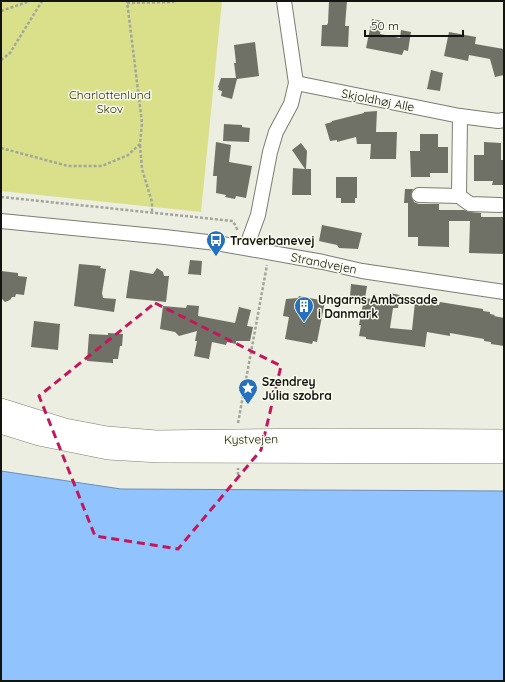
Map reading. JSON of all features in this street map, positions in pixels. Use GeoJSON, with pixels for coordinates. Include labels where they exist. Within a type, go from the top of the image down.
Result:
{"type":"FeatureCollection","features":[{"type":"Feature","properties":{"kind":"main road","name":"Kystvejen"},"geometry":{"type":"LineString","coordinates":[[1,408],[65,428],[107,436],[238,446],[504,454]]}},
{"type":"Feature","properties":{"kind":"main road","name":"Kystvejen"},"geometry":{"type":"LineString","coordinates":[[1,424],[39,436],[108,450],[160,453],[327,438],[504,439]]}},
{"type":"Feature","properties":{"kind":"street"},"geometry":{"type":"LineString","coordinates":[[246,248],[258,215],[270,152],[276,132],[291,104],[296,83],[284,1]]}},
{"type":"Feature","properties":{"kind":"street","name":"Skjoldhøj Alle"},"geometry":{"type":"LineString","coordinates":[[296,83],[460,116],[498,121],[504,120]]}},
{"type":"Feature","properties":{"kind":"street"},"geometry":{"type":"LineString","coordinates":[[459,196],[460,116]]}},
{"type":"Feature","properties":{"kind":"street"},"geometry":{"type":"LineString","coordinates":[[419,196],[459,196],[470,204],[500,205]]}},
{"type":"Feature","properties":{"kind":"street","name":"Strandvejen"},"geometry":{"type":"LineString","coordinates":[[1,221],[165,237],[246,248],[362,271],[504,292]]}},
{"type":"Feature","properties":{"kind":"path"},"geometry":{"type":"LineString","coordinates":[[1,11],[30,1]]}},
{"type":"Feature","properties":{"kind":"path"},"geometry":{"type":"LineString","coordinates":[[1,60],[10,53],[42,1]]}},
{"type":"Feature","properties":{"kind":"path"},"geometry":{"type":"LineString","coordinates":[[152,213],[152,202],[142,169],[140,144],[142,123],[127,2],[174,1]]}},
{"type":"Feature","properties":{"kind":"path"},"geometry":{"type":"LineString","coordinates":[[1,148],[68,166],[102,166],[128,155],[140,144]]}},
{"type":"Feature","properties":{"kind":"path"},"geometry":{"type":"LineString","coordinates":[[1,197],[233,221],[246,248]]}},
{"type":"Feature","properties":{"kind":"path"},"geometry":{"type":"LineString","coordinates":[[238,475],[238,420],[269,252]]}},
{"type":"Feature","properties":{"kind":"highlighted area"},"geometry":{"type":"Polygon","coordinates":[[[155,303],[281,366],[261,450],[178,549],[95,536],[39,396],[155,303]]]}},
{"type":"Feature","properties":{"kind":"green space","name":"Charlottenlund Skov"},"geometry":{"type":"Polygon","coordinates":[[[1,1],[222,1],[201,212],[1,191],[1,1]]]}},
{"type":"Feature","properties":{"kind":"water"},"geometry":{"type":"Polygon","coordinates":[[[1,471],[121,489],[504,491],[504,681],[1,681],[1,471]]]}},
{"type":"Feature","properties":{"kind":"building"},"geometry":{"type":"Polygon","coordinates":[[[329,1],[347,1],[345,26],[349,26],[348,47],[321,46],[322,25],[327,25],[328,23],[329,1]]]}},
{"type":"Feature","properties":{"kind":"building"},"geometry":{"type":"Polygon","coordinates":[[[372,19],[382,21],[380,34],[400,38],[401,30],[411,32],[408,51],[404,50],[402,55],[366,48],[372,19]]]}},
{"type":"Feature","properties":{"kind":"building"},"geometry":{"type":"Polygon","coordinates":[[[449,32],[476,37],[475,44],[504,49],[504,75],[495,77],[490,59],[469,55],[468,61],[444,56],[449,32]]]}},
{"type":"Feature","properties":{"kind":"building"},"geometry":{"type":"Polygon","coordinates":[[[255,42],[259,76],[237,79],[232,99],[221,96],[222,91],[218,90],[218,87],[221,78],[236,78],[234,45],[255,42]]]}},
{"type":"Feature","properties":{"kind":"building"},"geometry":{"type":"Polygon","coordinates":[[[431,70],[443,73],[440,91],[427,89],[431,70]]]}},
{"type":"Feature","properties":{"kind":"building"},"geometry":{"type":"Polygon","coordinates":[[[377,111],[376,132],[397,132],[396,159],[370,159],[371,144],[357,144],[356,137],[337,142],[337,140],[330,141],[325,124],[364,112],[377,111]]]}},
{"type":"Feature","properties":{"kind":"building"},"geometry":{"type":"Polygon","coordinates":[[[224,124],[242,125],[242,127],[250,128],[249,142],[223,141],[224,124]]]}},
{"type":"Feature","properties":{"kind":"building"},"geometry":{"type":"Polygon","coordinates":[[[420,134],[438,134],[438,147],[448,147],[448,173],[430,173],[430,177],[411,177],[410,151],[420,151],[420,134]]]}},
{"type":"Feature","properties":{"kind":"building"},"geometry":{"type":"Polygon","coordinates":[[[216,142],[231,145],[229,162],[252,166],[246,198],[236,196],[235,199],[216,193],[217,176],[213,176],[216,142]]]}},
{"type":"Feature","properties":{"kind":"building"},"geometry":{"type":"Polygon","coordinates":[[[484,142],[501,143],[501,160],[504,160],[504,185],[492,185],[493,181],[474,181],[474,155],[484,155],[484,142]]]}},
{"type":"Feature","properties":{"kind":"building"},"geometry":{"type":"Polygon","coordinates":[[[301,143],[307,151],[306,169],[311,169],[311,195],[292,195],[293,168],[305,169],[292,150],[301,143]]]}},
{"type":"Feature","properties":{"kind":"building"},"geometry":{"type":"Polygon","coordinates":[[[336,177],[357,177],[357,198],[355,198],[355,203],[341,203],[341,198],[336,198],[336,177]]]}},
{"type":"Feature","properties":{"kind":"building"},"geometry":{"type":"Polygon","coordinates":[[[405,189],[413,189],[411,195],[414,202],[419,204],[439,204],[439,210],[464,210],[481,213],[481,217],[504,217],[504,254],[469,253],[470,221],[449,221],[449,247],[418,246],[418,237],[408,237],[408,203],[404,203],[405,189]]]}},
{"type":"Feature","properties":{"kind":"building"},"geometry":{"type":"Polygon","coordinates":[[[322,225],[362,233],[358,249],[339,248],[337,245],[319,241],[322,225]]]}},
{"type":"Feature","properties":{"kind":"building"},"geometry":{"type":"Polygon","coordinates":[[[190,260],[202,261],[201,275],[188,274],[190,260]]]}},
{"type":"Feature","properties":{"kind":"building"},"geometry":{"type":"Polygon","coordinates":[[[79,264],[101,266],[100,268],[106,269],[102,293],[103,298],[116,299],[114,312],[74,306],[79,264]]]}},
{"type":"Feature","properties":{"kind":"building"},"geometry":{"type":"Polygon","coordinates":[[[157,268],[163,272],[164,276],[169,276],[166,302],[126,298],[130,270],[153,274],[157,268]]]}},
{"type":"Feature","properties":{"kind":"building"},"geometry":{"type":"Polygon","coordinates":[[[1,271],[18,273],[18,276],[27,277],[24,295],[16,294],[15,297],[12,297],[10,300],[5,302],[1,298],[1,271]]]}},
{"type":"Feature","properties":{"kind":"building"},"geometry":{"type":"Polygon","coordinates":[[[351,284],[367,286],[365,298],[388,301],[389,293],[400,295],[398,308],[393,308],[390,328],[412,330],[415,302],[439,305],[440,302],[483,309],[483,311],[490,312],[490,314],[495,315],[494,316],[504,318],[504,346],[491,344],[491,342],[484,341],[484,339],[450,333],[450,336],[427,332],[425,347],[366,339],[366,337],[359,336],[361,325],[359,325],[364,299],[350,297],[351,284]]]}},
{"type":"Feature","properties":{"kind":"building","name":"Ungarns Ambassade i Danmark"},"geometry":{"type":"Polygon","coordinates":[[[299,296],[325,301],[317,342],[313,341],[312,344],[285,339],[289,317],[283,316],[286,299],[298,298],[299,296]]]}},
{"type":"Feature","properties":{"kind":"building"},"geometry":{"type":"Polygon","coordinates":[[[187,305],[199,306],[198,316],[235,323],[239,307],[251,310],[247,326],[253,327],[250,341],[236,341],[236,344],[227,342],[226,345],[212,342],[209,359],[194,356],[197,331],[179,336],[175,332],[160,329],[163,306],[186,308],[187,305]]]}},
{"type":"Feature","properties":{"kind":"building"},"geometry":{"type":"Polygon","coordinates":[[[34,321],[60,324],[58,350],[31,347],[34,321]]]}},
{"type":"Feature","properties":{"kind":"building"},"geometry":{"type":"Polygon","coordinates":[[[108,333],[123,334],[122,346],[120,346],[118,359],[113,359],[113,363],[87,361],[89,334],[108,335],[108,333]]]}},
{"type":"Feature","properties":{"kind":"place","name":"Traverbanevej"},"geometry":{"type":"Point","coordinates":[216,257]}},
{"type":"Feature","properties":{"kind":"place","name":"Ungarns Ambassade i Danmark"},"geometry":{"type":"Point","coordinates":[304,323]}},
{"type":"Feature","properties":{"kind":"place","name":"Szendrey Júlia szobra"},"geometry":{"type":"Point","coordinates":[248,405]}}]}
